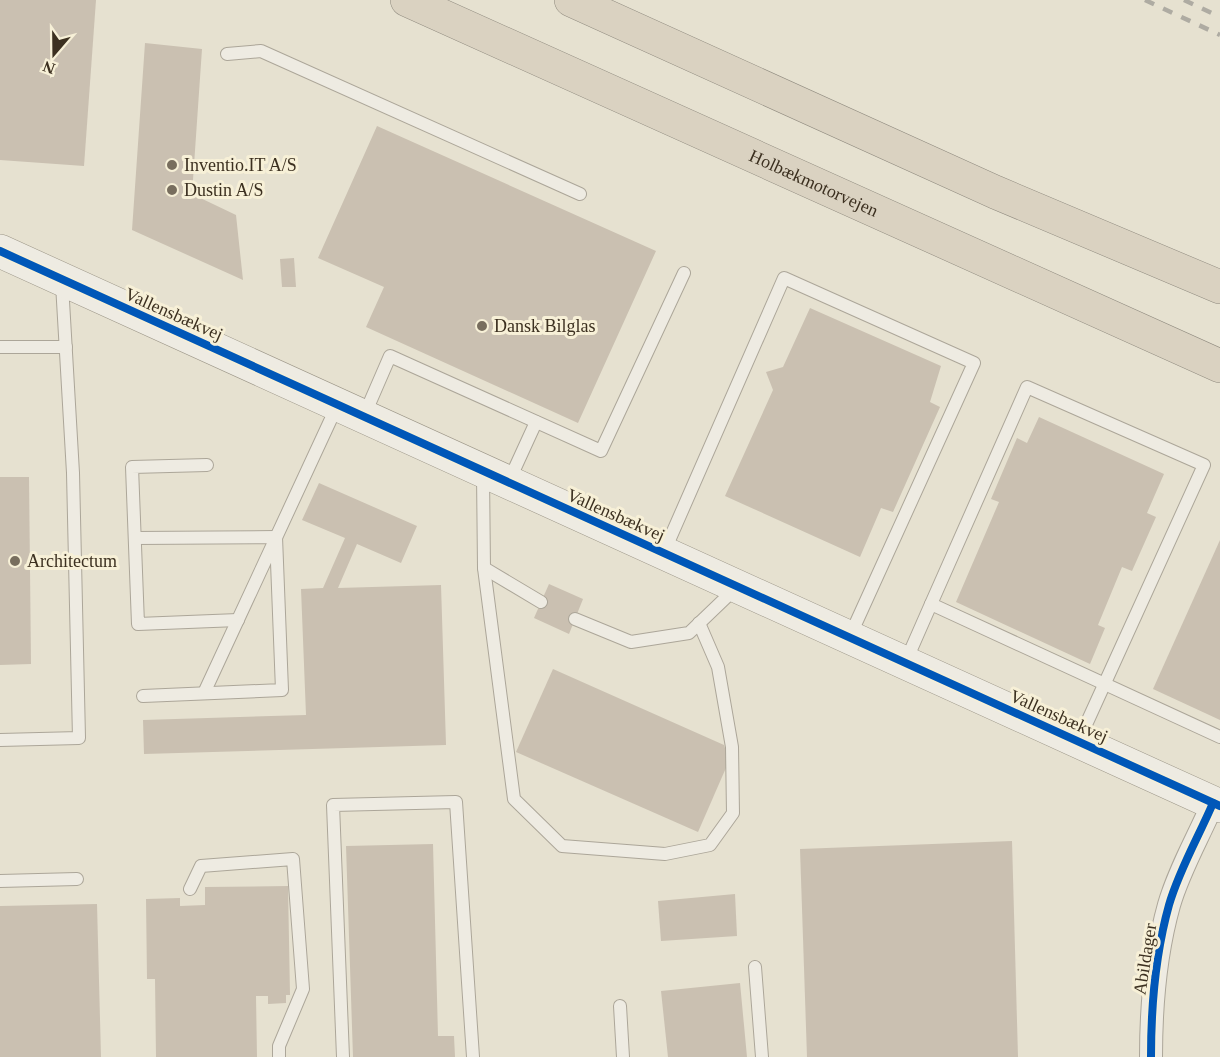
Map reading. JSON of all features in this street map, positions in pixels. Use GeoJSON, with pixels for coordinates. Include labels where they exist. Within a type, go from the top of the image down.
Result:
{"type":"FeatureCollection","features":[{"type":"Feature","properties":{"kind":"highway","name":"Holbækmotorvejen"},"geometry":{"type":"LineString","coordinates":[[407,0],[1220,366]]}},
{"type":"Feature","properties":{"kind":"highway"},"geometry":{"type":"LineString","coordinates":[[571,0],[994,192],[1220,287]]}},
{"type":"Feature","properties":{"kind":"street","name":"Vallensbækvej"},"geometry":{"type":"LineString","coordinates":[[0,251],[1216,804]]}},
{"type":"Feature","properties":{"kind":"street","name":"Abildager"},"geometry":{"type":"LineString","coordinates":[[1151,1057],[1151,1018],[1157,962],[1170,904],[1216,804]]}},
{"type":"Feature","properties":{"kind":"lane"},"geometry":{"type":"LineString","coordinates":[[227,54],[261,51],[580,194]]}},
{"type":"Feature","properties":{"kind":"lane"},"geometry":{"type":"LineString","coordinates":[[204,693],[276,537],[351,411],[390,356],[601,451],[684,273]]}},
{"type":"Feature","properties":{"kind":"lane"},"geometry":{"type":"LineString","coordinates":[[664,553],[784,278],[974,363],[849,637]]}},
{"type":"Feature","properties":{"kind":"lane"},"geometry":{"type":"LineString","coordinates":[[0,740],[79,738],[73,473],[62,280]]}},
{"type":"Feature","properties":{"kind":"lane"},"geometry":{"type":"LineString","coordinates":[[0,347],[66,347]]}},
{"type":"Feature","properties":{"kind":"lane"},"geometry":{"type":"LineString","coordinates":[[906,663],[1027,387],[1204,465],[1078,741]]}},
{"type":"Feature","properties":{"kind":"lane"},"geometry":{"type":"LineString","coordinates":[[536,422],[496,477],[484,568],[514,799],[562,846],[665,854],[710,845],[733,813],[732,747],[723,690],[718,667],[699,622]]}},
{"type":"Feature","properties":{"kind":"lane"},"geometry":{"type":"LineString","coordinates":[[207,465],[132,467],[138,624],[238,620]]}},
{"type":"Feature","properties":{"kind":"lane"},"geometry":{"type":"LineString","coordinates":[[135,538],[276,537]]}},
{"type":"Feature","properties":{"kind":"lane"},"geometry":{"type":"LineString","coordinates":[[143,696],[282,690],[276,537]]}},
{"type":"Feature","properties":{"kind":"lane"},"geometry":{"type":"LineString","coordinates":[[484,568],[541,602]]}},
{"type":"Feature","properties":{"kind":"lane"},"geometry":{"type":"LineString","coordinates":[[575,619],[631,642],[689,633],[738,587]]}},
{"type":"Feature","properties":{"kind":"lane"},"geometry":{"type":"LineString","coordinates":[[931,604],[1220,736]]}},
{"type":"Feature","properties":{"kind":"lane"},"geometry":{"type":"LineString","coordinates":[[343,1057],[333,805],[456,802],[472,1057]]}},
{"type":"Feature","properties":{"kind":"lane"},"geometry":{"type":"LineString","coordinates":[[190,889],[201,866],[293,859],[303,989],[279,1046],[279,1057]]}},
{"type":"Feature","properties":{"kind":"lane"},"geometry":{"type":"LineString","coordinates":[[0,881],[77,879]]}},
{"type":"Feature","properties":{"kind":"lane"},"geometry":{"type":"LineString","coordinates":[[755,967],[762,1057]]}},
{"type":"Feature","properties":{"kind":"lane"},"geometry":{"type":"LineString","coordinates":[[620,1006],[623,1057]]}},
{"type":"Feature","properties":{"kind":"building"},"geometry":{"type":"Polygon","coordinates":[[[0,0],[96,0],[84,166],[0,160],[0,0]]]}},
{"type":"Feature","properties":{"kind":"building"},"geometry":{"type":"Polygon","coordinates":[[[145,43],[202,49],[192,194],[236,215],[243,280],[132,230],[145,43]]]}},
{"type":"Feature","properties":{"kind":"building"},"geometry":{"type":"Polygon","coordinates":[[[377,126],[656,251],[578,423],[366,327],[384,287],[318,258],[377,126]]]}},
{"type":"Feature","properties":{"kind":"building"},"geometry":{"type":"Polygon","coordinates":[[[294,258],[296,287],[282,287],[280,259],[294,258]]]}},
{"type":"Feature","properties":{"kind":"building"},"geometry":{"type":"Polygon","coordinates":[[[810,308],[941,366],[930,402],[940,407],[893,512],[881,508],[860,557],[725,496],[773,390],[766,372],[783,367],[810,308]]]}},
{"type":"Feature","properties":{"kind":"building"},"geometry":{"type":"Polygon","coordinates":[[[1039,417],[1164,474],[1147,513],[1156,517],[1132,571],[1122,567],[1098,625],[1105,628],[1090,664],[956,602],[999,502],[991,499],[1017,438],[1027,443],[1039,417]]]}},
{"type":"Feature","properties":{"kind":"building","name":"Architectum"},"geometry":{"type":"Polygon","coordinates":[[[0,477],[29,477],[31,664],[0,665],[0,477]]]}},
{"type":"Feature","properties":{"kind":"building"},"geometry":{"type":"Polygon","coordinates":[[[319,483],[417,526],[401,563],[357,544],[338,588],[441,585],[446,745],[144,754],[143,720],[306,715],[301,589],[323,588],[345,538],[302,520],[319,483]]]}},
{"type":"Feature","properties":{"kind":"building"},"geometry":{"type":"Polygon","coordinates":[[[1220,540],[1220,720],[1153,689],[1220,540]]]}},
{"type":"Feature","properties":{"kind":"building"},"geometry":{"type":"Polygon","coordinates":[[[549,584],[583,599],[569,634],[534,618],[549,584]]]}},
{"type":"Feature","properties":{"kind":"building"},"geometry":{"type":"Polygon","coordinates":[[[553,669],[724,745],[729,761],[698,832],[516,752],[553,669]]]}},
{"type":"Feature","properties":{"kind":"building"},"geometry":{"type":"Polygon","coordinates":[[[1012,841],[1018,1057],[807,1057],[800,849],[1012,841]]]}},
{"type":"Feature","properties":{"kind":"building"},"geometry":{"type":"Polygon","coordinates":[[[433,844],[438,1036],[454,1036],[455,1057],[353,1057],[346,846],[433,844]]]}},
{"type":"Feature","properties":{"kind":"building"},"geometry":{"type":"Polygon","coordinates":[[[288,886],[290,995],[286,995],[286,1003],[268,1004],[268,996],[256,996],[257,1057],[156,1057],[155,979],[147,979],[146,899],[180,898],[180,906],[205,905],[205,887],[288,886]]]}},
{"type":"Feature","properties":{"kind":"building"},"geometry":{"type":"Polygon","coordinates":[[[735,894],[737,936],[661,941],[658,901],[735,894]]]}},
{"type":"Feature","properties":{"kind":"building"},"geometry":{"type":"Polygon","coordinates":[[[97,904],[101,1057],[0,1057],[0,906],[97,904]]]}},
{"type":"Feature","properties":{"kind":"building"},"geometry":{"type":"Polygon","coordinates":[[[740,983],[747,1057],[668,1057],[661,991],[740,983]]]}},
{"type":"Feature","properties":{"kind":"railway"},"geometry":{"type":"LineString","coordinates":[[1145,0],[1220,35]]}},
{"type":"Feature","properties":{"kind":"railway"},"geometry":{"type":"LineString","coordinates":[[1184,0],[1220,17]]}},
{"type":"Feature","properties":{"kind":"cycle path"},"geometry":{"type":"LineString","coordinates":[[0,251],[1220,806]]}},
{"type":"Feature","properties":{"kind":"cycle path"},"geometry":{"type":"LineString","coordinates":[[1151,1057],[1155,981],[1164,924],[1178,879],[1213,803]]}},
{"type":"Feature","properties":{"kind":"place","name":"Inventio.IT A/S"},"geometry":{"type":"Point","coordinates":[172,165]}},
{"type":"Feature","properties":{"kind":"place","name":"Dustin A/S"},"geometry":{"type":"Point","coordinates":[172,190]}},
{"type":"Feature","properties":{"kind":"place","name":"Dansk Bilglas"},"geometry":{"type":"Point","coordinates":[482,326]}},
{"type":"Feature","properties":{"kind":"place","name":"Architectum"},"geometry":{"type":"Point","coordinates":[15,561]}}]}
